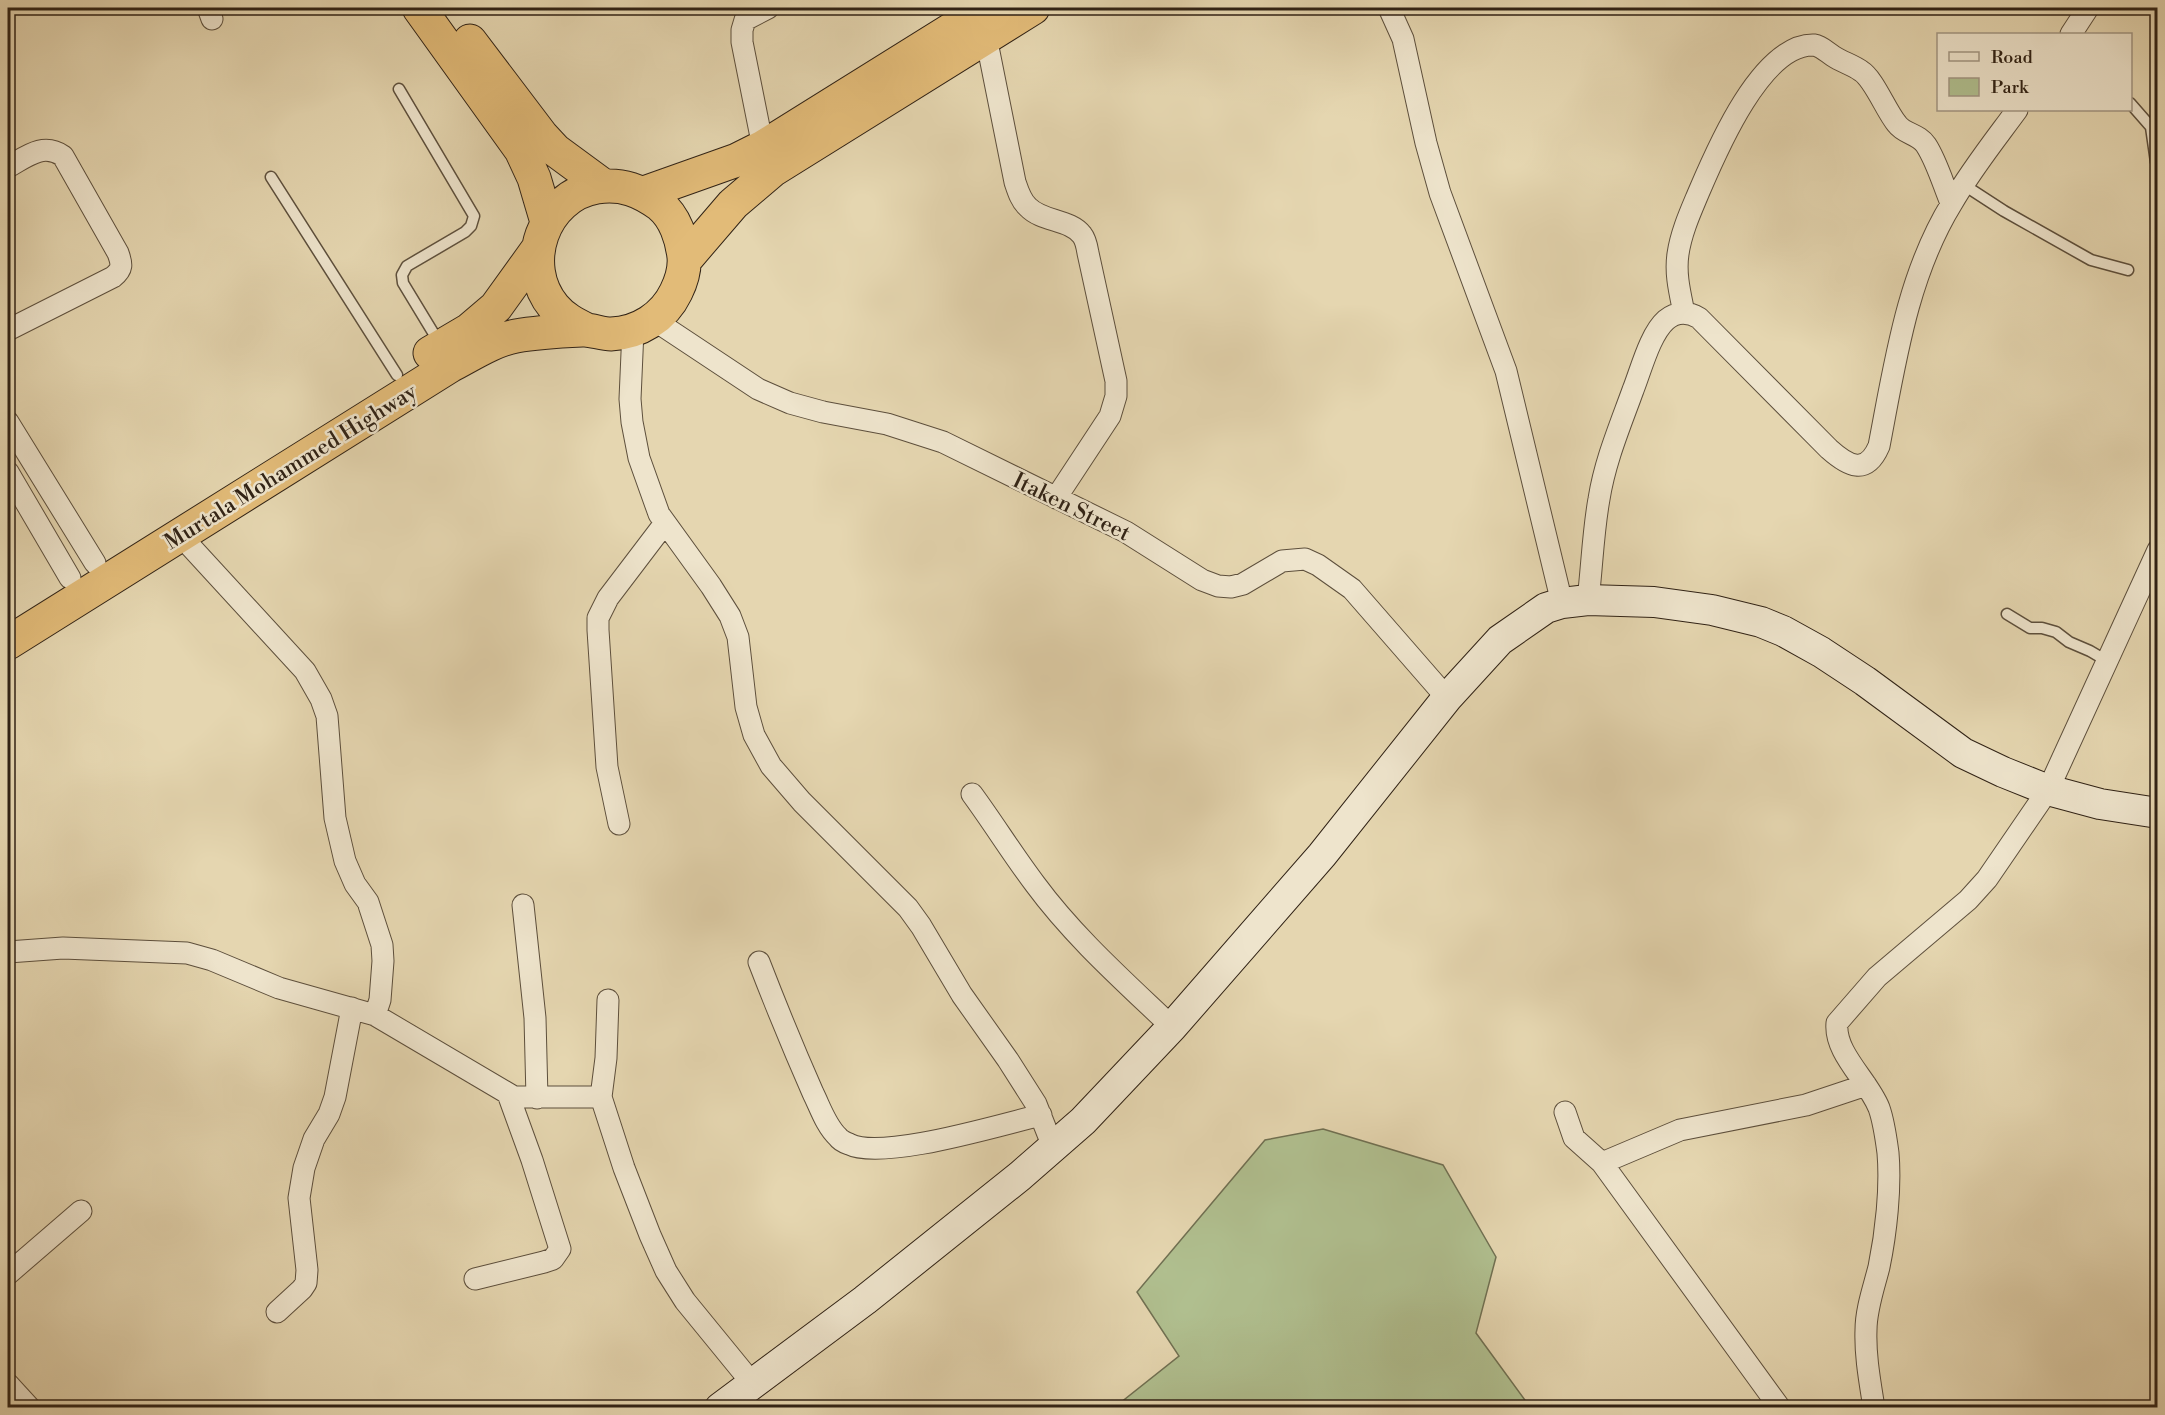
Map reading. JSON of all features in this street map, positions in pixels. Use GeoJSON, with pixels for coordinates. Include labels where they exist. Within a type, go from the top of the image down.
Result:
{"type":"FeatureCollection","features":[{"type":"Feature","properties":{"kind":"highway"},"geometry":{"type":"LineString","coordinates":[[419,8],[521,150],[534,178],[542,236],[538,270],[543,290],[554,307],[569,321],[587,330],[610,334],[644,325],[671,303],[681,283],[685,260],[680,233],[665,209],[644,193],[624,186],[590,188],[565,201],[542,236]]}},
{"type":"Feature","properties":{"kind":"highway"},"geometry":{"type":"LineString","coordinates":[[445,8],[542,136],[555,150],[604,186]]}},
{"type":"Feature","properties":{"kind":"highway"},"geometry":{"type":"LineString","coordinates":[[644,193],[736,160],[986,22],[1033,8]]}},
{"type":"Feature","properties":{"kind":"highway"},"geometry":{"type":"LineString","coordinates":[[685,260],[734,204],[773,170],[986,22]]}},
{"type":"Feature","properties":{"kind":"highway","name":"Murtala Mohammed Highway"},"geometry":{"type":"LineString","coordinates":[[8,617],[469,330],[496,307],[542,236]]}},
{"type":"Feature","properties":{"kind":"highway","name":"Murtala Mohammed Highway"},"geometry":{"type":"LineString","coordinates":[[8,643],[450,366],[484,348],[514,336],[587,330]]}},
{"type":"Feature","properties":{"kind":"street"},"geometry":{"type":"LineString","coordinates":[[763,147],[742,42],[742,30],[746,20],[768,8]]}},
{"type":"Feature","properties":{"kind":"street"},"geometry":{"type":"LineString","coordinates":[[1389,8],[1407,57],[1426,143],[1440,193],[1506,371],[1575,602]]}},
{"type":"Feature","properties":{"kind":"street"},"geometry":{"type":"LineString","coordinates":[[2072,33],[2088,8]]}},
{"type":"Feature","properties":{"kind":"street"},"geometry":{"type":"LineString","coordinates":[[986,22],[1015,182],[1020,197],[1028,208],[1042,216],[1075,228],[1082,235],[1116,381],[1116,396],[1110,416],[1056,498]]}},
{"type":"Feature","properties":{"kind":"street"},"geometry":{"type":"LineString","coordinates":[[1684,313],[1677,273],[1678,254],[1683,232],[1705,179],[1734,117],[1763,75],[1784,55],[1795,49],[1814,45],[1821,47],[1835,58],[1863,72],[1897,124],[1924,142],[1933,156],[1951,203]]}},
{"type":"Feature","properties":{"kind":"street"},"geometry":{"type":"LineString","coordinates":[[1575,602],[1609,455],[1649,348],[1667,318],[1684,313],[1700,318],[1843,462],[1853,466],[1864,464],[1874,458],[1879,446],[1901,331],[1923,262],[1951,203],[2017,111]]}},
{"type":"Feature","properties":{"kind":"street"},"geometry":{"type":"LineString","coordinates":[[8,330],[113,277],[120,271],[122,265],[118,253],[63,156],[55,150],[48,149],[9,164]]}},
{"type":"Feature","properties":{"kind":"street"},"geometry":{"type":"LineString","coordinates":[[644,325],[630,399],[639,458],[659,514],[730,616],[738,638],[746,707],[754,735],[771,766],[802,802],[915,917],[1041,1114],[1053,1147]]}},
{"type":"Feature","properties":{"kind":"street","name":"Itaken Street"},"geometry":{"type":"LineString","coordinates":[[644,325],[758,389],[790,403],[886,424],[943,442],[1126,532],[1202,580],[1218,586],[1230,587],[1243,584],[1282,561],[1305,559],[1318,565],[1352,589],[1447,698]]}},
{"type":"Feature","properties":{"kind":"street"},"geometry":{"type":"LineString","coordinates":[[8,422],[82,570]]}},
{"type":"Feature","properties":{"kind":"street"},"geometry":{"type":"LineString","coordinates":[[8,472],[82,570]]}},
{"type":"Feature","properties":{"kind":"street"},"geometry":{"type":"LineString","coordinates":[[619,824],[607,767],[598,618],[608,598],[665,523]]}},
{"type":"Feature","properties":{"kind":"street"},"geometry":{"type":"LineString","coordinates":[[180,535],[305,671],[321,699],[327,716],[335,818],[345,861],[355,884],[368,902],[382,945],[380,1000],[375,1015]]}},
{"type":"Feature","properties":{"kind":"street"},"geometry":{"type":"LineString","coordinates":[[1873,1407],[1867,1365],[1866,1328],[1879,1264],[1888,1200],[1888,1155],[1879,1107],[1840,1045],[1836,1031],[1838,1023],[1877,977],[1968,900],[1987,879],[2048,790],[2157,550]]}},
{"type":"Feature","properties":{"kind":"street"},"geometry":{"type":"LineString","coordinates":[[720,1407],[865,1300],[1020,1176],[1083,1121],[1172,1027],[1322,855],[1447,698],[1500,640],[1546,608],[1575,602],[1654,602],[1712,610],[1761,622],[1821,652],[1964,753],[2003,772],[2048,790],[2100,804],[2157,813]]}},
{"type":"Feature","properties":{"kind":"street"},"geometry":{"type":"LineString","coordinates":[[972,794],[1036,885],[1066,922],[1172,1027]]}},
{"type":"Feature","properties":{"kind":"street"},"geometry":{"type":"LineString","coordinates":[[523,904],[535,1018],[537,1098]]}},
{"type":"Feature","properties":{"kind":"street"},"geometry":{"type":"LineString","coordinates":[[8,952],[63,948],[187,953],[212,960],[279,988],[375,1015],[508,1094],[519,1098],[601,1097]]}},
{"type":"Feature","properties":{"kind":"street"},"geometry":{"type":"LineString","coordinates":[[759,962],[792,1047],[827,1122],[838,1137],[850,1145],[862,1149],[878,1149],[931,1142],[1041,1114]]}},
{"type":"Feature","properties":{"kind":"street"},"geometry":{"type":"LineString","coordinates":[[608,1000],[606,1058],[601,1097],[624,1168],[666,1271],[685,1301],[752,1383]]}},
{"type":"Feature","properties":{"kind":"street"},"geometry":{"type":"LineString","coordinates":[[277,1311],[306,1283],[307,1270],[299,1198],[304,1168],[314,1139],[329,1114],[335,1097],[352,1008]]}},
{"type":"Feature","properties":{"kind":"street"},"geometry":{"type":"LineString","coordinates":[[1602,1163],[1680,1130],[1806,1105],[1866,1084]]}},
{"type":"Feature","properties":{"kind":"street"},"geometry":{"type":"LineString","coordinates":[[475,1279],[544,1262],[553,1258],[560,1249],[508,1094]]}},
{"type":"Feature","properties":{"kind":"street"},"geometry":{"type":"LineString","coordinates":[[1565,1112],[1574,1138],[1602,1163],[1780,1407]]}},
{"type":"Feature","properties":{"kind":"street"},"geometry":{"type":"LineString","coordinates":[[8,1274],[81,1211]]}},
{"type":"Feature","properties":{"kind":"street"},"geometry":{"type":"LineString","coordinates":[[8,1384],[30,1407]]}},
{"type":"Feature","properties":{"kind":"lane"},"geometry":{"type":"LineString","coordinates":[[399,89],[474,216],[471,226],[465,232],[407,266],[402,275],[403,283],[442,346]]}},
{"type":"Feature","properties":{"kind":"lane"},"geometry":{"type":"LineString","coordinates":[[2132,105],[2151,127],[2156,162]]}},
{"type":"Feature","properties":{"kind":"lane"},"geometry":{"type":"LineString","coordinates":[[271,177],[397,375]]}},
{"type":"Feature","properties":{"kind":"lane"},"geometry":{"type":"LineString","coordinates":[[1964,185],[2004,211],[2091,260],[2128,270]]}},
{"type":"Feature","properties":{"kind":"lane"},"geometry":{"type":"LineString","coordinates":[[2007,614],[2030,628],[2042,628],[2056,632],[2069,642],[2107,661]]}},
{"type":"Feature","properties":{"kind":"green space"},"geometry":{"type":"Polygon","coordinates":[[[1323,1129],[1443,1165],[1496,1257],[1476,1333],[1530,1407],[1115,1407],[1179,1356],[1137,1292],[1265,1140],[1323,1129]]]}}]}
